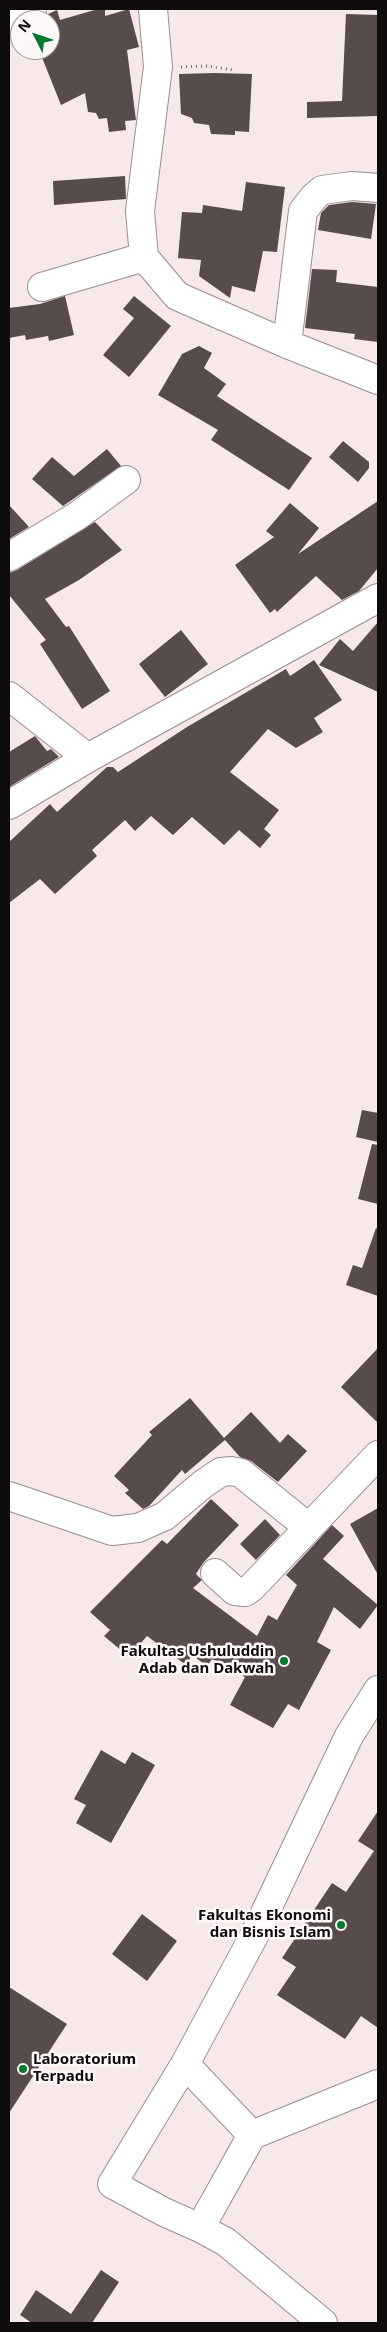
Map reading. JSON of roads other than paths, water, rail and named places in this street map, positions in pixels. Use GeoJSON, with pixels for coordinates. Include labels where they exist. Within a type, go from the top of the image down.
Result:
{"type":"FeatureCollection","features":[{"type":"Feature","properties":{"kind":"street"},"geometry":{"type":"LineString","coordinates":[[9,18],[32,9]]}},
{"type":"Feature","properties":{"kind":"street"},"geometry":{"type":"LineString","coordinates":[[153,9],[158,68],[140,211],[144,256],[177,296],[287,344],[378,380]]}},
{"type":"Feature","properties":{"kind":"street"},"geometry":{"type":"LineString","coordinates":[[287,344],[303,211],[322,190],[352,186],[378,188]]}},
{"type":"Feature","properties":{"kind":"street"},"geometry":{"type":"LineString","coordinates":[[42,287],[144,256]]}},
{"type":"Feature","properties":{"kind":"street"},"geometry":{"type":"LineString","coordinates":[[9,557],[77,516],[126,480]]}},
{"type":"Feature","properties":{"kind":"street"},"geometry":{"type":"LineString","coordinates":[[9,805],[88,758],[378,598]]}},
{"type":"Feature","properties":{"kind":"street"},"geometry":{"type":"LineString","coordinates":[[9,696],[88,758]]}},
{"type":"Feature","properties":{"kind":"street"},"geometry":{"type":"LineString","coordinates":[[215,1573],[235,1591],[245,1592],[259,1580],[378,1455]]}},
{"type":"Feature","properties":{"kind":"street"},"geometry":{"type":"LineString","coordinates":[[9,1496],[112,1531],[138,1528],[165,1516],[203,1484],[221,1472],[231,1471],[241,1473],[308,1527]]}},
{"type":"Feature","properties":{"kind":"street"},"geometry":{"type":"LineString","coordinates":[[323,2323],[226,2242],[112,2184],[185,2064],[255,1934],[349,1736],[378,1690]]}},
{"type":"Feature","properties":{"kind":"street"},"geometry":{"type":"LineString","coordinates":[[185,2064],[252,2136]]}},
{"type":"Feature","properties":{"kind":"street"},"geometry":{"type":"LineString","coordinates":[[200,2228],[252,2136],[378,2084]]}},
{"type":"Feature","properties":{"kind":"place","name":"Fakultas Ushuluddin Adab dan Dakwah"},"geometry":{"type":"Point","coordinates":[284,1661]}},
{"type":"Feature","properties":{"kind":"place","name":"Fakultas Ekonomi dan Bisnis Islam"},"geometry":{"type":"Point","coordinates":[341,1925]}},
{"type":"Feature","properties":{"kind":"place","name":"Laboratorium Terpadu"},"geometry":{"type":"Point","coordinates":[23,2069]}}]}
